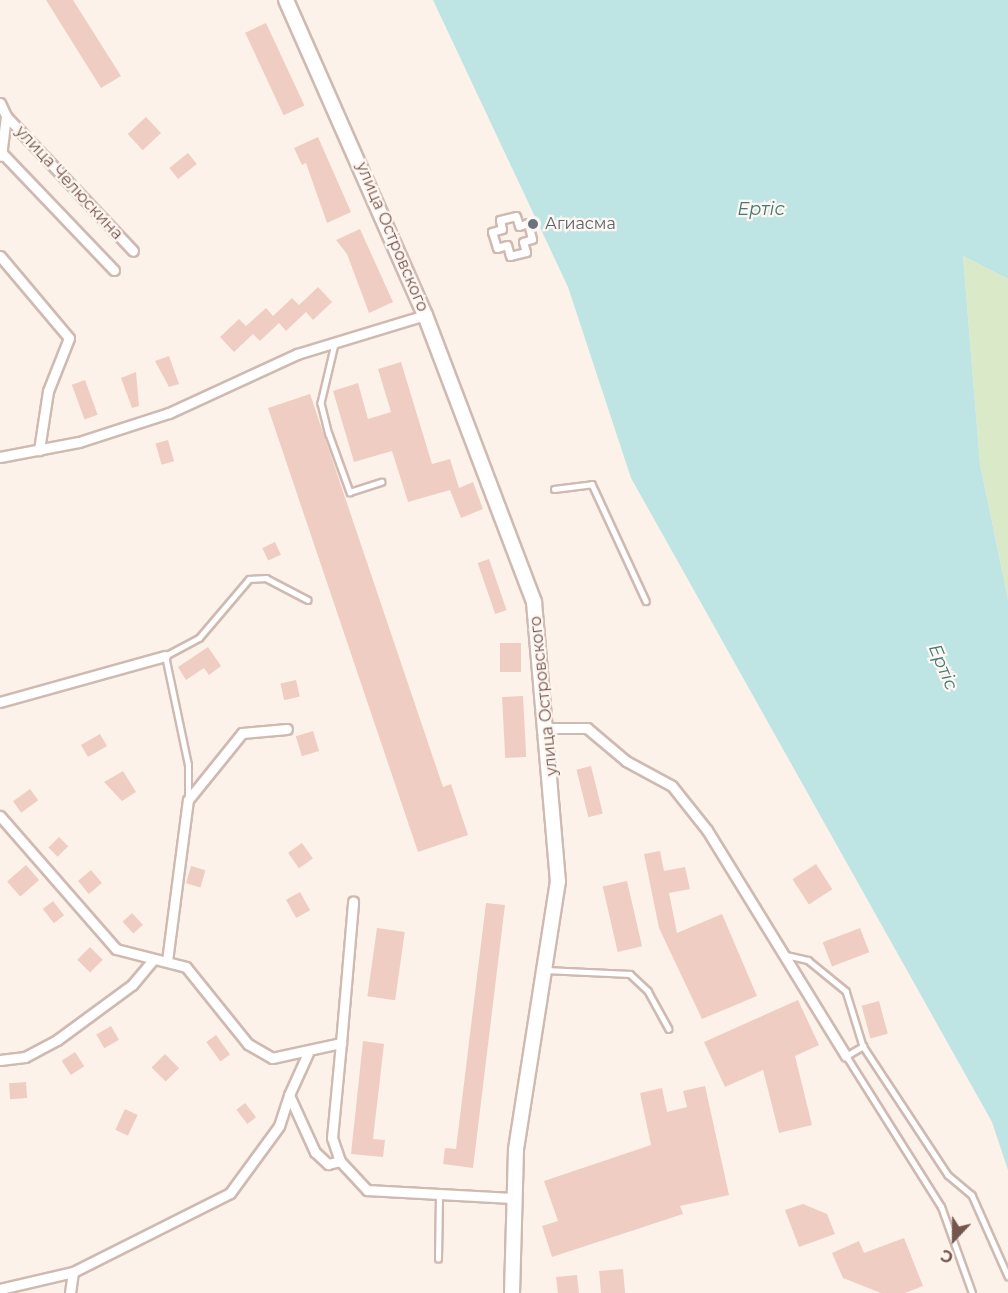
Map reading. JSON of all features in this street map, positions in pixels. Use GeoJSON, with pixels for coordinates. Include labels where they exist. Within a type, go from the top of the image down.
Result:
{"type":"FeatureCollection","features":[{"type":"Feature","properties":{"kind":"main road","name":"улица Островского"},"geometry":{"type":"LineString","coordinates":[[286,0],[425,315],[534,602],[549,728],[558,880],[543,970],[512,1198],[512,1293]]}},
{"type":"Feature","properties":{"kind":"street"},"geometry":{"type":"LineString","coordinates":[[0,103],[6,116],[1,155],[114,270]]}},
{"type":"Feature","properties":{"kind":"street","name":"улица Челюскина"},"geometry":{"type":"LineString","coordinates":[[6,116],[133,250]]}},
{"type":"Feature","properties":{"kind":"street"},"geometry":{"type":"LineString","coordinates":[[516,216],[519,226],[528,223],[532,239],[523,242],[526,252],[510,256],[507,245],[497,248],[492,232],[502,229],[500,220],[516,216]]}},
{"type":"Feature","properties":{"kind":"street"},"geometry":{"type":"LineString","coordinates":[[0,256],[69,338],[48,391],[39,450]]}},
{"type":"Feature","properties":{"kind":"street"},"geometry":{"type":"LineString","coordinates":[[0,457],[39,450],[188,406],[287,358],[425,315]]}},
{"type":"Feature","properties":{"kind":"street"},"geometry":{"type":"LineString","coordinates":[[0,702],[165,656]]}},
{"type":"Feature","properties":{"kind":"street"},"geometry":{"type":"LineString","coordinates":[[549,728],[587,729],[626,761],[672,786],[708,830],[846,1056]]}},
{"type":"Feature","properties":{"kind":"street"},"geometry":{"type":"LineString","coordinates":[[0,1060],[25,1057],[57,1040],[132,985],[160,960],[188,800],[242,733],[287,729]]}},
{"type":"Feature","properties":{"kind":"street"},"geometry":{"type":"LineString","coordinates":[[0,816],[116,949],[160,960],[197,976],[260,1053],[286,1058],[341,1043]]}},
{"type":"Feature","properties":{"kind":"street"},"geometry":{"type":"LineString","coordinates":[[353,902],[332,1138],[340,1161],[367,1190],[512,1198]]}},
{"type":"Feature","properties":{"kind":"street"},"geometry":{"type":"LineString","coordinates":[[0,1289],[73,1272],[230,1192],[279,1126],[289,1095],[308,1053]]}},
{"type":"Feature","properties":{"kind":"street"},"geometry":{"type":"LineString","coordinates":[[289,1095],[315,1152],[328,1164],[340,1161]]}},
{"type":"Feature","properties":{"kind":"street"},"geometry":{"type":"LineString","coordinates":[[70,1293],[73,1272]]}},
{"type":"Feature","properties":{"kind":"lane"},"geometry":{"type":"LineString","coordinates":[[335,343],[321,403],[329,434],[350,492],[381,482]]}},
{"type":"Feature","properties":{"kind":"lane"},"geometry":{"type":"LineString","coordinates":[[554,489],[592,484],[646,601]]}},
{"type":"Feature","properties":{"kind":"lane"},"geometry":{"type":"LineString","coordinates":[[188,800],[188,765],[165,656],[199,638],[249,579],[266,578],[308,600]]}},
{"type":"Feature","properties":{"kind":"lane"},"geometry":{"type":"LineString","coordinates":[[782,954],[808,960],[846,991],[863,1046],[948,1175],[972,1195],[1008,1276]]}},
{"type":"Feature","properties":{"kind":"lane"},"geometry":{"type":"LineString","coordinates":[[543,970],[630,974],[648,992],[669,1029]]}},
{"type":"Feature","properties":{"kind":"lane"},"geometry":{"type":"LineString","coordinates":[[863,1046],[846,1056],[941,1207],[972,1293]]}},
{"type":"Feature","properties":{"kind":"lane"},"geometry":{"type":"LineString","coordinates":[[438,1259],[439,1194]]}},
{"type":"Feature","properties":{"kind":"green space"},"geometry":{"type":"Polygon","coordinates":[[[963,256],[1008,279],[1008,599],[980,464],[963,256]]]}},
{"type":"Feature","properties":{"kind":"water","name":"Ертіс"},"geometry":{"type":"Polygon","coordinates":[[[433,0],[1008,0],[1008,279],[963,256],[980,464],[1008,599],[1008,1170],[992,1122],[631,478],[568,287],[433,0]]]}},
{"type":"Feature","properties":{"kind":"building"},"geometry":{"type":"Polygon","coordinates":[[[46,0],[73,0],[121,76],[101,88],[46,0]]]}},
{"type":"Feature","properties":{"kind":"building"},"geometry":{"type":"Polygon","coordinates":[[[266,23],[304,105],[284,115],[245,33],[266,23]]]}},
{"type":"Feature","properties":{"kind":"building"},"geometry":{"type":"Polygon","coordinates":[[[146,117],[161,133],[143,150],[128,134],[146,117]]]}},
{"type":"Feature","properties":{"kind":"building"},"geometry":{"type":"Polygon","coordinates":[[[318,137],[351,212],[327,223],[306,163],[302,165],[294,148],[318,137]]]}},
{"type":"Feature","properties":{"kind":"building"},"geometry":{"type":"Polygon","coordinates":[[[188,153],[197,164],[178,179],[169,168],[188,153]]]}},
{"type":"Feature","properties":{"kind":"building"},"geometry":{"type":"Polygon","coordinates":[[[360,229],[393,302],[369,313],[347,254],[336,240],[360,229]]]}},
{"type":"Feature","properties":{"kind":"building"},"geometry":{"type":"Polygon","coordinates":[[[318,287],[332,302],[313,320],[306,312],[286,331],[279,323],[260,341],[253,334],[234,352],[220,337],[239,319],[246,326],[266,308],[273,316],[292,298],[299,305],[318,287]]]}},
{"type":"Feature","properties":{"kind":"building"},"geometry":{"type":"Polygon","coordinates":[[[169,356],[179,384],[169,387],[155,361],[169,356]]]}},
{"type":"Feature","properties":{"kind":"building"},"geometry":{"type":"Polygon","coordinates":[[[401,362],[432,464],[450,459],[459,488],[473,482],[483,509],[461,518],[450,490],[408,502],[392,451],[354,462],[333,391],[358,383],[368,419],[391,412],[378,369],[401,362]]]}},
{"type":"Feature","properties":{"kind":"building"},"geometry":{"type":"Polygon","coordinates":[[[136,372],[139,406],[132,408],[121,378],[136,372]]]}},
{"type":"Feature","properties":{"kind":"building"},"geometry":{"type":"Polygon","coordinates":[[[85,380],[98,415],[84,420],[72,385],[85,380]]]}},
{"type":"Feature","properties":{"kind":"building"},"geometry":{"type":"Polygon","coordinates":[[[310,394],[443,787],[451,784],[468,835],[418,852],[268,408],[310,394]]]}},
{"type":"Feature","properties":{"kind":"building"},"geometry":{"type":"Polygon","coordinates":[[[168,440],[174,461],[162,465],[156,444],[168,440]]]}},
{"type":"Feature","properties":{"kind":"building"},"geometry":{"type":"Polygon","coordinates":[[[275,542],[281,555],[268,561],[262,548],[275,542]]]}},
{"type":"Feature","properties":{"kind":"building"},"geometry":{"type":"Polygon","coordinates":[[[489,559],[507,610],[495,614],[478,563],[489,559]]]}},
{"type":"Feature","properties":{"kind":"building"},"geometry":{"type":"Polygon","coordinates":[[[500,643],[521,643],[521,672],[500,672],[500,643]]]}},
{"type":"Feature","properties":{"kind":"building"},"geometry":{"type":"Polygon","coordinates":[[[208,647],[221,666],[209,675],[204,668],[186,680],[178,667],[208,647]]]}},
{"type":"Feature","properties":{"kind":"building"},"geometry":{"type":"Polygon","coordinates":[[[296,680],[300,697],[284,700],[280,684],[296,680]]]}},
{"type":"Feature","properties":{"kind":"building"},"geometry":{"type":"Polygon","coordinates":[[[523,696],[526,757],[505,758],[502,697],[523,696]]]}},
{"type":"Feature","properties":{"kind":"building"},"geometry":{"type":"Polygon","coordinates":[[[313,731],[319,751],[302,756],[296,736],[313,731]]]}},
{"type":"Feature","properties":{"kind":"building"},"geometry":{"type":"Polygon","coordinates":[[[100,734],[107,746],[88,757],[81,745],[100,734]]]}},
{"type":"Feature","properties":{"kind":"building"},"geometry":{"type":"Polygon","coordinates":[[[591,766],[603,814],[588,817],[576,770],[591,766]]]}},
{"type":"Feature","properties":{"kind":"building"},"geometry":{"type":"Polygon","coordinates":[[[123,771],[136,792],[122,801],[104,782],[123,771]]]}},
{"type":"Feature","properties":{"kind":"building"},"geometry":{"type":"Polygon","coordinates":[[[30,789],[38,800],[21,813],[13,801],[30,789]]]}},
{"type":"Feature","properties":{"kind":"building"},"geometry":{"type":"Polygon","coordinates":[[[59,837],[68,846],[58,857],[48,848],[59,837]]]}},
{"type":"Feature","properties":{"kind":"building"},"geometry":{"type":"Polygon","coordinates":[[[302,843],[313,859],[299,868],[288,853],[302,843]]]}},
{"type":"Feature","properties":{"kind":"building"},"geometry":{"type":"Polygon","coordinates":[[[660,851],[664,871],[685,867],[690,889],[669,893],[677,933],[722,914],[757,996],[702,1019],[659,928],[644,854],[660,851]]]}},
{"type":"Feature","properties":{"kind":"building"},"geometry":{"type":"Polygon","coordinates":[[[816,864],[832,889],[809,904],[793,879],[816,864]]]}},
{"type":"Feature","properties":{"kind":"building"},"geometry":{"type":"Polygon","coordinates":[[[26,865],[39,880],[20,896],[7,881],[26,865]]]}},
{"type":"Feature","properties":{"kind":"building"},"geometry":{"type":"Polygon","coordinates":[[[191,866],[205,870],[200,887],[186,883],[191,866]]]}},
{"type":"Feature","properties":{"kind":"building"},"geometry":{"type":"Polygon","coordinates":[[[91,870],[102,883],[89,894],[78,881],[91,870]]]}},
{"type":"Feature","properties":{"kind":"building"},"geometry":{"type":"Polygon","coordinates":[[[627,881],[642,946],[618,952],[603,887],[627,881]]]}},
{"type":"Feature","properties":{"kind":"building"},"geometry":{"type":"Polygon","coordinates":[[[300,892],[310,910],[296,918],[286,900],[300,892]]]}},
{"type":"Feature","properties":{"kind":"building"},"geometry":{"type":"Polygon","coordinates":[[[53,901],[64,915],[54,923],[43,909],[53,901]]]}},
{"type":"Feature","properties":{"kind":"building"},"geometry":{"type":"Polygon","coordinates":[[[486,903],[505,905],[473,1168],[443,1164],[445,1148],[456,1149],[486,903]]]}},
{"type":"Feature","properties":{"kind":"building"},"geometry":{"type":"Polygon","coordinates":[[[132,913],[143,925],[133,934],[122,922],[132,913]]]}},
{"type":"Feature","properties":{"kind":"building"},"geometry":{"type":"Polygon","coordinates":[[[377,928],[405,932],[395,1000],[367,996],[377,928]]]}},
{"type":"Feature","properties":{"kind":"building"},"geometry":{"type":"Polygon","coordinates":[[[860,928],[869,952],[832,967],[823,942],[860,928]]]}},
{"type":"Feature","properties":{"kind":"building"},"geometry":{"type":"Polygon","coordinates":[[[90,947],[103,960],[90,972],[77,960],[90,947]]]}},
{"type":"Feature","properties":{"kind":"building"},"geometry":{"type":"Polygon","coordinates":[[[798,1000],[819,1045],[795,1056],[812,1125],[779,1133],[763,1070],[725,1087],[704,1042],[798,1000]]]}},
{"type":"Feature","properties":{"kind":"building"},"geometry":{"type":"Polygon","coordinates":[[[879,1001],[888,1034],[870,1039],[862,1006],[879,1001]]]}},
{"type":"Feature","properties":{"kind":"building"},"geometry":{"type":"Polygon","coordinates":[[[111,1026],[119,1040],[104,1048],[96,1034],[111,1026]]]}},
{"type":"Feature","properties":{"kind":"building"},"geometry":{"type":"Polygon","coordinates":[[[216,1035],[230,1054],[220,1061],[206,1042],[216,1035]]]}},
{"type":"Feature","properties":{"kind":"building"},"geometry":{"type":"Polygon","coordinates":[[[363,1041],[384,1044],[373,1139],[385,1140],[383,1157],[351,1154],[363,1041]]]}},
{"type":"Feature","properties":{"kind":"building"},"geometry":{"type":"Polygon","coordinates":[[[75,1052],[84,1066],[71,1075],[62,1061],[75,1052]]]}},
{"type":"Feature","properties":{"kind":"building"},"geometry":{"type":"Polygon","coordinates":[[[165,1054],[179,1068],[166,1082],[152,1067],[165,1054]]]}},
{"type":"Feature","properties":{"kind":"building"},"geometry":{"type":"Polygon","coordinates":[[[26,1082],[27,1098],[10,1099],[9,1083],[26,1082]]]}},
{"type":"Feature","properties":{"kind":"building"},"geometry":{"type":"Polygon","coordinates":[[[705,1086],[729,1195],[680,1206],[683,1214],[552,1257],[542,1226],[558,1221],[544,1181],[651,1145],[640,1093],[662,1088],[667,1112],[687,1107],[683,1091],[705,1086]]]}},
{"type":"Feature","properties":{"kind":"building"},"geometry":{"type":"Polygon","coordinates":[[[245,1103],[256,1117],[247,1124],[236,1110],[245,1103]]]}},
{"type":"Feature","properties":{"kind":"building"},"geometry":{"type":"Polygon","coordinates":[[[125,1109],[138,1115],[128,1136],[115,1130],[125,1109]]]}},
{"type":"Feature","properties":{"kind":"building"},"geometry":{"type":"Polygon","coordinates":[[[803,1204],[827,1214],[835,1234],[799,1247],[785,1210],[803,1204]]]}},
{"type":"Feature","properties":{"kind":"building"},"geometry":{"type":"Polygon","coordinates":[[[904,1238],[923,1286],[905,1293],[881,1293],[843,1278],[832,1253],[859,1241],[864,1253],[904,1238]]]}},
{"type":"Feature","properties":{"kind":"building"},"geometry":{"type":"Polygon","coordinates":[[[623,1269],[625,1293],[601,1293],[599,1271],[623,1269]]]}},
{"type":"Feature","properties":{"kind":"building"},"geometry":{"type":"Polygon","coordinates":[[[577,1275],[579,1293],[558,1293],[556,1277],[577,1275]]]}},
{"type":"Feature","properties":{"kind":"place","name":"Агиасма"},"geometry":{"type":"Point","coordinates":[533,224]}}]}
